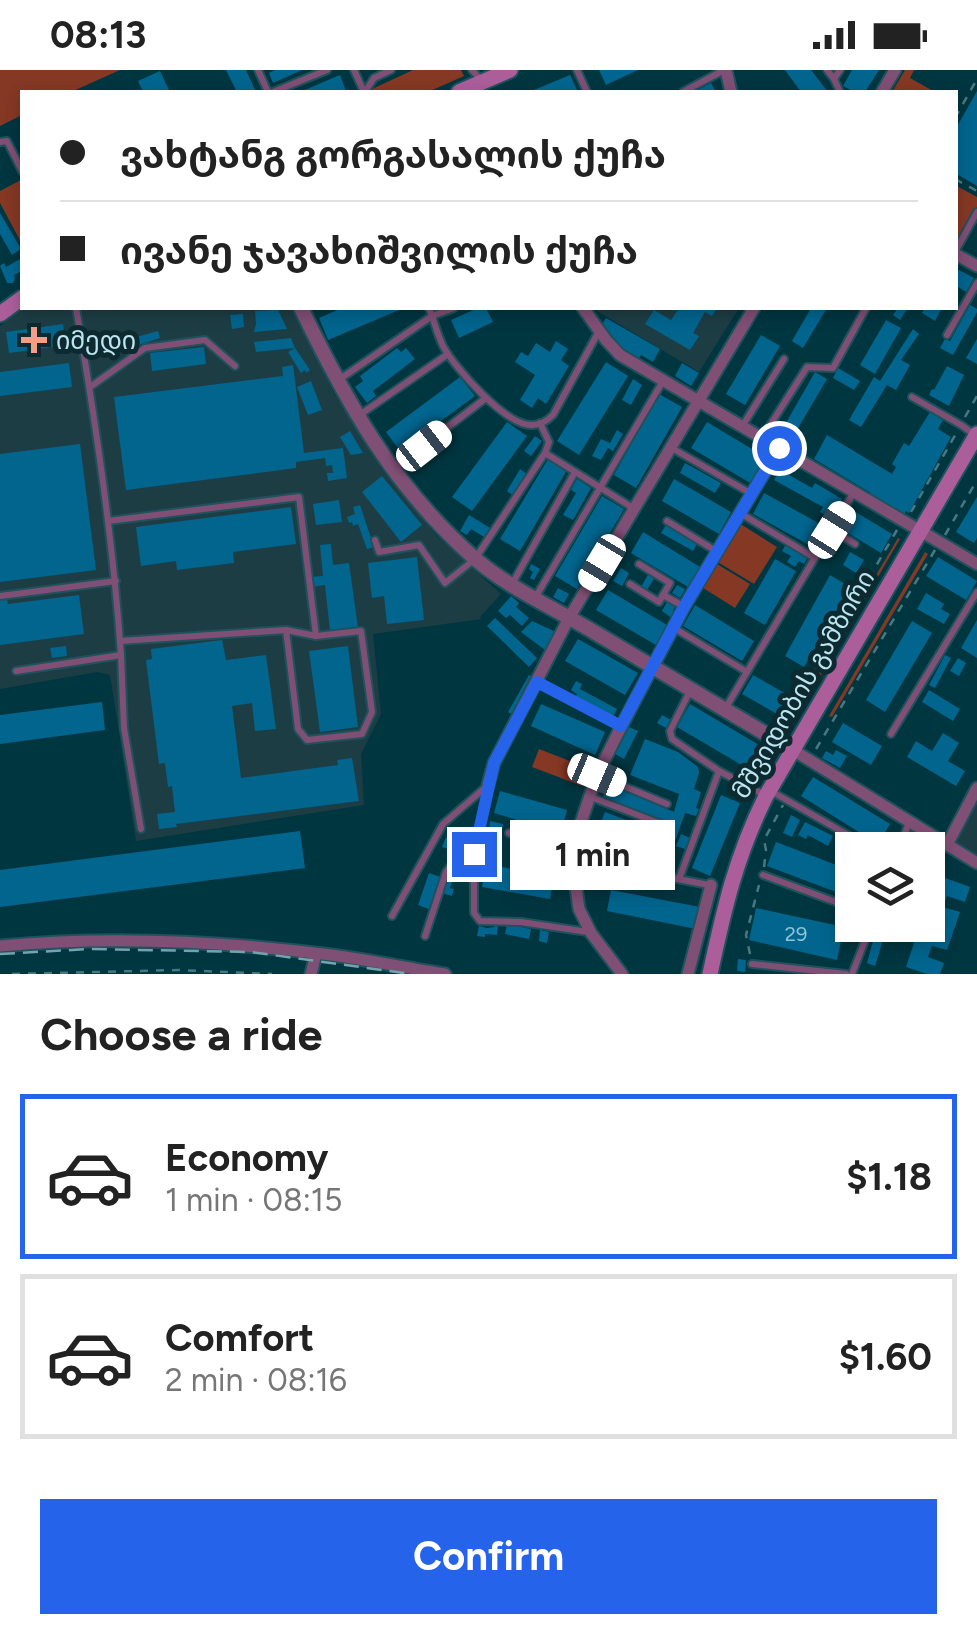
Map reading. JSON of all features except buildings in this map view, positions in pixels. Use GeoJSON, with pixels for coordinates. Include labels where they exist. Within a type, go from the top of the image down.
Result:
{"type":"FeatureCollection","features":[{"type":"Feature","properties":{"kind":"main road"},"geometry":{"type":"LineString","coordinates":[[480,82],[510,70]]}},
{"type":"Feature","properties":{"kind":"main road","name":"მშვიდობის გამზირი"},"geometry":{"type":"LineString","coordinates":[[710,974],[728,893],[751,827],[976,435]]}},
{"type":"Feature","properties":{"kind":"street"},"geometry":{"type":"LineString","coordinates":[[302,310],[336,382],[392,470],[475,559],[534,599],[977,863]]}},
{"type":"Feature","properties":{"kind":"street"},"geometry":{"type":"LineString","coordinates":[[584,310],[620,356],[977,564]]}},
{"type":"Feature","properties":{"kind":"street"},"geometry":{"type":"LineString","coordinates":[[488,785],[494,763],[569,618],[753,310]]}},
{"type":"Feature","properties":{"kind":"street"},"geometry":{"type":"LineString","coordinates":[[622,974],[591,933],[579,909],[573,853],[589,796],[673,627],[779,448]]}},
{"type":"Feature","properties":{"kind":"street"},"geometry":{"type":"LineString","coordinates":[[948,845],[977,788]]}},
{"type":"Feature","properties":{"kind":"street"},"geometry":{"type":"LineString","coordinates":[[688,974],[710,885]]}},
{"type":"Feature","properties":{"kind":"street"},"geometry":{"type":"LineString","coordinates":[[0,946],[52,941],[240,946],[444,974]]}},
{"type":"Feature","properties":{"kind":"street"},"geometry":{"type":"LineString","coordinates":[[311,974],[316,954]]}},
{"type":"Feature","properties":{"kind":"lane"},"geometry":{"type":"LineString","coordinates":[[276,90],[327,70]]}},
{"type":"Feature","properties":{"kind":"lane"},"geometry":{"type":"LineString","coordinates":[[365,90],[374,78],[391,70]]}},
{"type":"Feature","properties":{"kind":"lane"},"geometry":{"type":"LineString","coordinates":[[688,90],[725,70]]}},
{"type":"Feature","properties":{"kind":"lane"},"geometry":{"type":"LineString","coordinates":[[827,70],[839,90]]}},
{"type":"Feature","properties":{"kind":"lane"},"geometry":{"type":"LineString","coordinates":[[834,79],[840,70]]}},
{"type":"Feature","properties":{"kind":"lane"},"geometry":{"type":"LineString","coordinates":[[0,142],[7,142],[20,167]]}},
{"type":"Feature","properties":{"kind":"lane"},"geometry":{"type":"LineString","coordinates":[[958,247],[977,212]]}},
{"type":"Feature","properties":{"kind":"lane"},"geometry":{"type":"LineString","coordinates":[[946,335],[977,284]]}},
{"type":"Feature","properties":{"kind":"lane"},"geometry":{"type":"LineString","coordinates":[[76,310],[116,581],[124,728],[141,828]]}},
{"type":"Feature","properties":{"kind":"lane"},"geometry":{"type":"LineString","coordinates":[[762,438],[807,367],[833,368],[865,310]]}},
{"type":"Feature","properties":{"kind":"lane"},"geometry":{"type":"LineString","coordinates":[[336,382],[431,312],[448,354],[486,398],[521,422],[534,426],[554,415],[598,331]]}},
{"type":"Feature","properties":{"kind":"lane"},"geometry":{"type":"LineString","coordinates":[[90,387],[146,348],[205,340],[234,366]]}},
{"type":"Feature","properties":{"kind":"lane"},"geometry":{"type":"LineString","coordinates":[[357,416],[448,354]]}},
{"type":"Feature","properties":{"kind":"lane"},"geometry":{"type":"LineString","coordinates":[[742,426],[784,359]]}},
{"type":"Feature","properties":{"kind":"lane"},"geometry":{"type":"LineString","coordinates":[[534,599],[663,382]]}},
{"type":"Feature","properties":{"kind":"lane"},"geometry":{"type":"LineString","coordinates":[[912,397],[976,435]]}},
{"type":"Feature","properties":{"kind":"lane"},"geometry":{"type":"LineString","coordinates":[[392,470],[486,398]]}},
{"type":"Feature","properties":{"kind":"lane"},"geometry":{"type":"LineString","coordinates":[[375,540],[379,552],[419,545],[446,583],[475,559],[545,454],[549,442],[540,423]]}},
{"type":"Feature","properties":{"kind":"lane"},"geometry":{"type":"LineString","coordinates":[[670,447],[752,494]]}},
{"type":"Feature","properties":{"kind":"lane"},"geometry":{"type":"LineString","coordinates":[[545,454],[634,508]]}},
{"type":"Feature","properties":{"kind":"lane"},"geometry":{"type":"LineString","coordinates":[[512,585],[575,472]]}},
{"type":"Feature","properties":{"kind":"lane"},"geometry":{"type":"LineString","coordinates":[[725,710],[854,492]]}},
{"type":"Feature","properties":{"kind":"lane"},"geometry":{"type":"LineString","coordinates":[[108,521],[299,497],[316,636]]}},
{"type":"Feature","properties":{"kind":"lane"},"geometry":{"type":"LineString","coordinates":[[740,512],[815,558]]}},
{"type":"Feature","properties":{"kind":"lane"},"geometry":{"type":"LineString","coordinates":[[666,521],[717,552]]}},
{"type":"Feature","properties":{"kind":"lane"},"geometry":{"type":"LineString","coordinates":[[832,530],[855,544]]}},
{"type":"Feature","properties":{"kind":"lane"},"geometry":{"type":"LineString","coordinates":[[630,584],[659,602],[670,583],[639,564]]}},
{"type":"Feature","properties":{"kind":"lane"},"geometry":{"type":"LineString","coordinates":[[0,596],[116,581]]}},
{"type":"Feature","properties":{"kind":"lane"},"geometry":{"type":"LineString","coordinates":[[891,734],[977,592]]}},
{"type":"Feature","properties":{"kind":"lane"},"geometry":{"type":"LineString","coordinates":[[663,594],[684,607]]}},
{"type":"Feature","properties":{"kind":"lane"},"geometry":{"type":"LineString","coordinates":[[673,627],[747,672]]}},
{"type":"Feature","properties":{"kind":"lane"},"geometry":{"type":"LineString","coordinates":[[120,640],[286,630],[316,636],[361,631],[372,712],[362,734],[307,740],[298,729],[286,630]]}},
{"type":"Feature","properties":{"kind":"lane"},"geometry":{"type":"LineString","coordinates":[[16,672],[121,656]]}},
{"type":"Feature","properties":{"kind":"lane"},"geometry":{"type":"LineString","coordinates":[[537,682],[621,726]]}},
{"type":"Feature","properties":{"kind":"lane"},"geometry":{"type":"LineString","coordinates":[[691,690],[670,736],[719,771],[842,832]]}},
{"type":"Feature","properties":{"kind":"lane"},"geometry":{"type":"LineString","coordinates":[[679,879],[719,771]]}},
{"type":"Feature","properties":{"kind":"lane"},"geometry":{"type":"LineString","coordinates":[[597,775],[667,804]]}},
{"type":"Feature","properties":{"kind":"lane"},"geometry":{"type":"LineString","coordinates":[[488,785],[474,854],[474,913],[480,922],[521,922],[591,933]]}},
{"type":"Feature","properties":{"kind":"lane"},"geometry":{"type":"LineString","coordinates":[[392,916],[443,824],[488,785]]}},
{"type":"Feature","properties":{"kind":"lane"},"geometry":{"type":"LineString","coordinates":[[589,796],[661,824],[648,861],[604,852],[594,862]]}},
{"type":"Feature","properties":{"kind":"lane"},"geometry":{"type":"LineString","coordinates":[[905,832],[909,822]]}},
{"type":"Feature","properties":{"kind":"lane"},"geometry":{"type":"LineString","coordinates":[[509,833],[594,862],[710,885]]}},
{"type":"Feature","properties":{"kind":"lane"},"geometry":{"type":"LineString","coordinates":[[425,936],[446,872],[456,858],[474,854]]}},
{"type":"Feature","properties":{"kind":"lane"},"geometry":{"type":"LineString","coordinates":[[763,875],[835,902]]}},
{"type":"Feature","properties":{"kind":"lane"},"geometry":{"type":"LineString","coordinates":[[752,964],[849,974],[863,942]]}},
{"type":"Feature","properties":{"kind":"path"},"geometry":{"type":"LineString","coordinates":[[958,113],[977,79]]}},
{"type":"Feature","properties":{"kind":"path"},"geometry":{"type":"LineString","coordinates":[[780,730],[977,396]]}},
{"type":"Feature","properties":{"kind":"path"},"geometry":{"type":"LineString","coordinates":[[814,751],[977,480]]}},
{"type":"Feature","properties":{"kind":"path"},"geometry":{"type":"LineString","coordinates":[[12,974],[178,970],[272,974]]}},
{"type":"Feature","properties":{"kind":"shaded area"},"geometry":{"type":"Polygon","coordinates":[[[0,70],[120,70],[75,90],[20,90],[20,116],[0,126],[0,70]]]}},
{"type":"Feature","properties":{"kind":"shaded area"},"geometry":{"type":"Polygon","coordinates":[[[413,70],[461,70],[464,76],[432,90],[372,89],[413,70]]]}},
{"type":"Feature","properties":{"kind":"shaded area"},"geometry":{"type":"Polygon","coordinates":[[[905,70],[914,70],[910,78],[931,90],[893,90],[905,70]]]}},
{"type":"Feature","properties":{"kind":"shaded area"},"geometry":{"type":"Polygon","coordinates":[[[20,181],[20,240],[0,203],[0,191],[20,181]]]}},
{"type":"Feature","properties":{"kind":"shaded area"},"geometry":{"type":"Polygon","coordinates":[[[958,187],[977,197],[977,212],[958,245],[958,187]]]}},
{"type":"Feature","properties":{"kind":"shaded area"},"geometry":{"type":"Polygon","coordinates":[[[21,310],[293,310],[334,393],[382,469],[436,535],[501,594],[481,619],[373,634],[381,714],[361,754],[364,805],[136,841],[110,675],[97,672],[0,689],[0,326],[21,310]]]}},
{"type":"Feature","properties":{"kind":"shaded area"},"geometry":{"type":"Polygon","coordinates":[[[595,310],[738,310],[699,372],[595,310]]]}},
{"type":"Feature","properties":{"kind":"shaded area"},"geometry":{"type":"Polygon","coordinates":[[[739,523],[777,547],[754,584],[716,561],[739,523]]]}},
{"type":"Feature","properties":{"kind":"shaded area"},"geometry":{"type":"Polygon","coordinates":[[[900,539],[805,702],[802,700],[900,539]]]}},
{"type":"Feature","properties":{"kind":"shaded area"},"geometry":{"type":"Polygon","coordinates":[[[925,552],[928,554],[832,717],[829,716],[925,552]]]}},
{"type":"Feature","properties":{"kind":"shaded area"},"geometry":{"type":"Polygon","coordinates":[[[717,564],[750,584],[735,608],[703,588],[717,564]]]}},
{"type":"Feature","properties":{"kind":"shaded area"},"geometry":{"type":"Polygon","coordinates":[[[539,749],[588,768],[582,786],[532,767],[539,749]]]}},
{"type":"Feature","properties":{"kind":"shaded area"},"geometry":{"type":"Polygon","coordinates":[[[977,801],[977,855],[956,843],[977,801]]]}},
{"type":"Feature","properties":{"kind":"railway"},"geometry":{"type":"LineString","coordinates":[[0,954],[89,949],[251,952],[411,974]]}},
{"type":"Feature","properties":{"kind":"place","name":"იმედი"},"geometry":{"type":"Point","coordinates":[34,340]}},
{"type":"Feature","properties":{"kind":"route"},"geometry":{"type":"LineString","coordinates":[[474,854],[494,763],[537,682],[621,726],[684,607],[779,448]]}}]}
